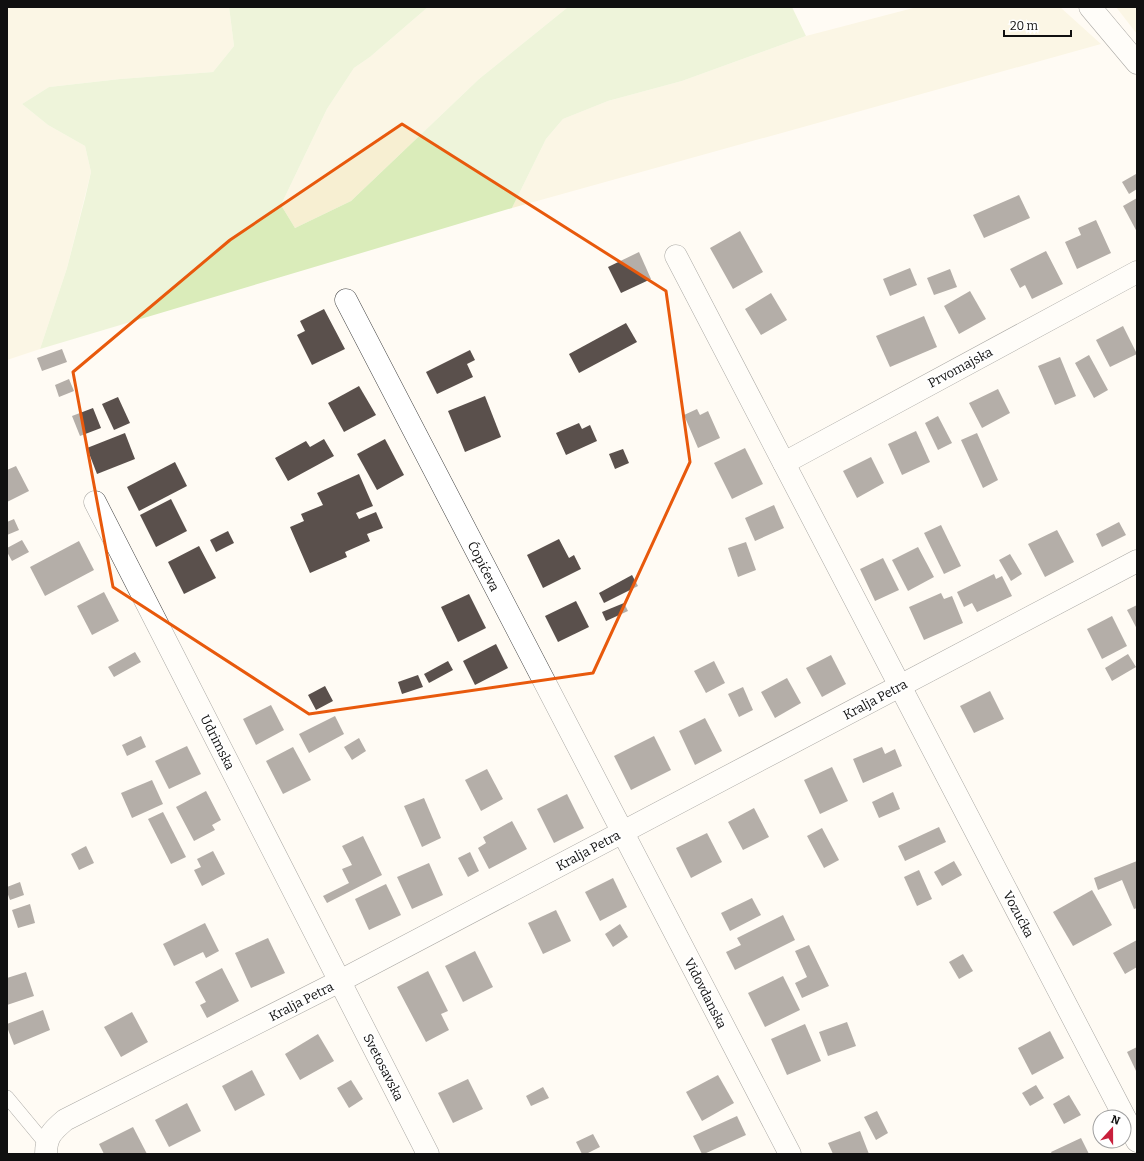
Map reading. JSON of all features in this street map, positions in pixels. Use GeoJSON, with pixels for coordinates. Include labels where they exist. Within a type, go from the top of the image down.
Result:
{"type":"FeatureCollection","features":[{"type":"Feature","properties":{"kind":"street"},"geometry":{"type":"LineString","coordinates":[[1090,7],[1137,63]]}},
{"type":"Feature","properties":{"kind":"street"},"geometry":{"type":"LineString","coordinates":[[676,256],[900,686]]}},
{"type":"Feature","properties":{"kind":"street","name":"Prvomajska"},"geometry":{"type":"LineString","coordinates":[[784,463],[1137,272]]}},
{"type":"Feature","properties":{"kind":"street","name":"Ćopićeva"},"geometry":{"type":"LineString","coordinates":[[346,300],[623,832]]}},
{"type":"Feature","properties":{"kind":"street","name":"Udrimska"},"geometry":{"type":"LineString","coordinates":[[95,502],[340,981]]}},
{"type":"Feature","properties":{"kind":"street","name":"Kralja Petra"},"geometry":{"type":"LineString","coordinates":[[46,1149],[52,1131],[65,1120],[340,981],[1137,562]]}},
{"type":"Feature","properties":{"kind":"street","name":"Vozućka"},"geometry":{"type":"LineString","coordinates":[[900,686],[1137,1141]]}},
{"type":"Feature","properties":{"kind":"street","name":"Vidovdanska"},"geometry":{"type":"LineString","coordinates":[[623,832],[790,1154]]}},
{"type":"Feature","properties":{"kind":"street","name":"Svetosavska"},"geometry":{"type":"LineString","coordinates":[[340,981],[428,1154]]}},
{"type":"Feature","properties":{"kind":"lane"},"geometry":{"type":"LineString","coordinates":[[7,1097],[46,1149]]}},
{"type":"Feature","properties":{"kind":"highlighted area"},"geometry":{"type":"Polygon","coordinates":[[[402,124],[666,291],[690,462],[593,673],[309,714],[113,587],[73,372],[230,240],[402,124]]]}},
{"type":"Feature","properties":{"kind":"shaded area"},"geometry":{"type":"Polygon","coordinates":[[[7,7],[229,7],[234,46],[213,72],[120,79],[49,87],[22,104],[48,125],[85,146],[91,172],[67,268],[40,349],[7,360],[7,7]]]}},
{"type":"Feature","properties":{"kind":"shaded area"},"geometry":{"type":"Polygon","coordinates":[[[428,7],[568,7],[479,79],[351,201],[295,228],[281,205],[327,109],[354,68],[370,57],[428,7]]]}},
{"type":"Feature","properties":{"kind":"shaded area"},"geometry":{"type":"Polygon","coordinates":[[[917,7],[1060,7],[1101,44],[512,208],[546,139],[563,119],[608,101],[682,81],[806,36],[917,7]]]}},
{"type":"Feature","properties":{"kind":"shaded area"},"geometry":{"type":"Polygon","coordinates":[[[1116,7],[1137,7],[1137,34],[1116,7]]]}},
{"type":"Feature","properties":{"kind":"green space"},"geometry":{"type":"Polygon","coordinates":[[[229,7],[428,7],[370,57],[354,68],[327,109],[281,205],[295,228],[351,201],[479,79],[568,7],[792,7],[806,36],[682,81],[608,101],[563,119],[546,139],[512,208],[40,349],[67,268],[91,172],[85,146],[48,125],[22,104],[49,87],[120,79],[213,72],[234,46],[229,7]]]}},
{"type":"Feature","properties":{"kind":"building"},"geometry":{"type":"Polygon","coordinates":[[[1136,174],[1137,189],[1129,194],[1122,182],[1136,174]]]}},
{"type":"Feature","properties":{"kind":"building"},"geometry":{"type":"Polygon","coordinates":[[[1019,195],[1030,218],[984,238],[973,215],[1019,195]]]}},
{"type":"Feature","properties":{"kind":"building"},"geometry":{"type":"Polygon","coordinates":[[[1137,198],[1137,232],[1123,206],[1137,198]]]}},
{"type":"Feature","properties":{"kind":"building"},"geometry":{"type":"Polygon","coordinates":[[[1096,220],[1111,253],[1077,269],[1065,242],[1081,235],[1078,228],[1096,220]]]}},
{"type":"Feature","properties":{"kind":"building"},"geometry":{"type":"Polygon","coordinates":[[[740,231],[763,272],[733,289],[710,248],[740,231]]]}},
{"type":"Feature","properties":{"kind":"building"},"geometry":{"type":"Polygon","coordinates":[[[1046,251],[1063,284],[1032,299],[1025,285],[1020,288],[1010,269],[1046,251]]]}},
{"type":"Feature","properties":{"kind":"building"},"geometry":{"type":"Polygon","coordinates":[[[639,252],[651,279],[621,293],[608,267],[639,252]]]}},
{"type":"Feature","properties":{"kind":"building"},"geometry":{"type":"Polygon","coordinates":[[[910,268],[917,285],[890,296],[883,279],[910,268]]]}},
{"type":"Feature","properties":{"kind":"building"},"geometry":{"type":"Polygon","coordinates":[[[950,269],[957,287],[934,295],[927,278],[950,269]]]}},
{"type":"Feature","properties":{"kind":"building"},"geometry":{"type":"Polygon","coordinates":[[[970,291],[986,319],[959,334],[944,306],[970,291]]]}},
{"type":"Feature","properties":{"kind":"building"},"geometry":{"type":"Polygon","coordinates":[[[771,293],[787,320],[761,335],[745,309],[771,293]]]}},
{"type":"Feature","properties":{"kind":"building"},"geometry":{"type":"Polygon","coordinates":[[[324,309],[345,349],[312,365],[297,335],[305,331],[300,321],[324,309]]]}},
{"type":"Feature","properties":{"kind":"building"},"geometry":{"type":"Polygon","coordinates":[[[924,316],[937,347],[890,367],[876,336],[924,316]]]}},
{"type":"Feature","properties":{"kind":"building"},"geometry":{"type":"Polygon","coordinates":[[[626,323],[637,342],[579,373],[569,354],[626,323]]]}},
{"type":"Feature","properties":{"kind":"building"},"geometry":{"type":"Polygon","coordinates":[[[1123,326],[1137,354],[1110,367],[1096,340],[1123,326]]]}},
{"type":"Feature","properties":{"kind":"building"},"geometry":{"type":"Polygon","coordinates":[[[62,349],[67,362],[42,371],[37,358],[62,349]]]}},
{"type":"Feature","properties":{"kind":"building"},"geometry":{"type":"Polygon","coordinates":[[[470,350],[475,360],[467,364],[473,377],[437,394],[426,372],[470,350]]]}},
{"type":"Feature","properties":{"kind":"building"},"geometry":{"type":"Polygon","coordinates":[[[1089,355],[1108,390],[1094,398],[1075,363],[1089,355]]]}},
{"type":"Feature","properties":{"kind":"building"},"geometry":{"type":"Polygon","coordinates":[[[1060,357],[1076,396],[1055,405],[1038,366],[1060,357]]]}},
{"type":"Feature","properties":{"kind":"building"},"geometry":{"type":"Polygon","coordinates":[[[69,379],[74,391],[59,397],[55,385],[69,379]]]}},
{"type":"Feature","properties":{"kind":"building"},"geometry":{"type":"Polygon","coordinates":[[[359,386],[376,415],[344,432],[328,403],[359,386]]]}},
{"type":"Feature","properties":{"kind":"building"},"geometry":{"type":"Polygon","coordinates":[[[998,389],[1010,413],[982,428],[969,403],[998,389]]]}},
{"type":"Feature","properties":{"kind":"building"},"geometry":{"type":"Polygon","coordinates":[[[485,396],[501,437],[465,452],[448,411],[485,396]]]}},
{"type":"Feature","properties":{"kind":"building"},"geometry":{"type":"Polygon","coordinates":[[[118,397],[130,423],[114,430],[102,404],[118,397]]]}},
{"type":"Feature","properties":{"kind":"building"},"geometry":{"type":"Polygon","coordinates":[[[93,408],[101,428],[80,436],[72,416],[93,408]]]}},
{"type":"Feature","properties":{"kind":"building"},"geometry":{"type":"Polygon","coordinates":[[[697,409],[700,415],[708,411],[720,438],[698,448],[684,415],[697,409]]]}},
{"type":"Feature","properties":{"kind":"building"},"geometry":{"type":"Polygon","coordinates":[[[938,416],[952,443],[938,450],[925,423],[938,416]]]}},
{"type":"Feature","properties":{"kind":"building"},"geometry":{"type":"Polygon","coordinates":[[[579,423],[582,429],[590,425],[597,441],[566,455],[556,433],[579,423]]]}},
{"type":"Feature","properties":{"kind":"building"},"geometry":{"type":"Polygon","coordinates":[[[916,431],[930,462],[902,475],[888,444],[916,431]]]}},
{"type":"Feature","properties":{"kind":"building"},"geometry":{"type":"Polygon","coordinates":[[[125,433],[135,459],[97,474],[87,448],[125,433]]]}},
{"type":"Feature","properties":{"kind":"building"},"geometry":{"type":"Polygon","coordinates":[[[977,433],[998,480],[983,488],[961,440],[977,433]]]}},
{"type":"Feature","properties":{"kind":"building"},"geometry":{"type":"Polygon","coordinates":[[[324,439],[334,456],[288,481],[275,458],[306,441],[310,447],[324,439]]]}},
{"type":"Feature","properties":{"kind":"building"},"geometry":{"type":"Polygon","coordinates":[[[385,439],[404,475],[377,490],[357,454],[385,439]]]}},
{"type":"Feature","properties":{"kind":"building"},"geometry":{"type":"Polygon","coordinates":[[[745,448],[763,484],[732,499],[714,463],[745,448]]]}},
{"type":"Feature","properties":{"kind":"building"},"geometry":{"type":"Polygon","coordinates":[[[623,449],[629,463],[615,469],[609,454],[623,449]]]}},
{"type":"Feature","properties":{"kind":"building"},"geometry":{"type":"Polygon","coordinates":[[[871,457],[884,483],[857,498],[843,471],[871,457]]]}},
{"type":"Feature","properties":{"kind":"building"},"geometry":{"type":"Polygon","coordinates":[[[175,462],[187,486],[139,511],[127,487],[175,462]]]}},
{"type":"Feature","properties":{"kind":"building"},"geometry":{"type":"Polygon","coordinates":[[[16,466],[29,491],[7,502],[7,470],[16,466]]]}},
{"type":"Feature","properties":{"kind":"building"},"geometry":{"type":"Polygon","coordinates":[[[359,474],[373,506],[356,513],[359,519],[376,512],[383,528],[367,534],[370,541],[345,552],[347,557],[310,573],[290,527],[304,521],[301,514],[323,505],[317,493],[359,474]]]}},
{"type":"Feature","properties":{"kind":"building"},"geometry":{"type":"Polygon","coordinates":[[[171,499],[187,531],[156,547],[140,515],[171,499]]]}},
{"type":"Feature","properties":{"kind":"building"},"geometry":{"type":"Polygon","coordinates":[[[774,505],[784,528],[755,541],[745,518],[774,505]]]}},
{"type":"Feature","properties":{"kind":"building"},"geometry":{"type":"Polygon","coordinates":[[[14,519],[19,530],[7,535],[7,522],[14,519]]]}},
{"type":"Feature","properties":{"kind":"building"},"geometry":{"type":"Polygon","coordinates":[[[1119,522],[1126,535],[1102,547],[1096,534],[1119,522]]]}},
{"type":"Feature","properties":{"kind":"building"},"geometry":{"type":"Polygon","coordinates":[[[941,525],[961,566],[944,574],[924,533],[941,525]]]}},
{"type":"Feature","properties":{"kind":"building"},"geometry":{"type":"Polygon","coordinates":[[[1057,530],[1074,562],[1045,577],[1028,544],[1057,530]]]}},
{"type":"Feature","properties":{"kind":"building"},"geometry":{"type":"Polygon","coordinates":[[[228,531],[234,543],[216,552],[210,540],[228,531]]]}},
{"type":"Feature","properties":{"kind":"building"},"geometry":{"type":"Polygon","coordinates":[[[559,539],[569,558],[574,555],[581,569],[543,588],[527,555],[559,539]]]}},
{"type":"Feature","properties":{"kind":"building"},"geometry":{"type":"Polygon","coordinates":[[[22,540],[29,552],[12,561],[7,552],[7,548],[22,540]]]}},
{"type":"Feature","properties":{"kind":"building"},"geometry":{"type":"Polygon","coordinates":[[[79,541],[94,570],[45,596],[30,567],[79,541]]]}},
{"type":"Feature","properties":{"kind":"building"},"geometry":{"type":"Polygon","coordinates":[[[746,542],[756,570],[738,577],[728,548],[746,542]]]}},
{"type":"Feature","properties":{"kind":"building"},"geometry":{"type":"Polygon","coordinates":[[[199,546],[216,578],[184,594],[168,562],[199,546]]]}},
{"type":"Feature","properties":{"kind":"building"},"geometry":{"type":"Polygon","coordinates":[[[918,547],[934,577],[908,591],[892,560],[918,547]]]}},
{"type":"Feature","properties":{"kind":"building"},"geometry":{"type":"Polygon","coordinates":[[[1010,554],[1022,574],[1011,581],[999,560],[1010,554]]]}},
{"type":"Feature","properties":{"kind":"building"},"geometry":{"type":"Polygon","coordinates":[[[883,558],[899,590],[875,601],[860,569],[883,558]]]}},
{"type":"Feature","properties":{"kind":"building"},"geometry":{"type":"Polygon","coordinates":[[[994,574],[996,579],[1002,576],[1012,596],[977,612],[972,603],[964,607],[957,592],[994,574]]]}},
{"type":"Feature","properties":{"kind":"building"},"geometry":{"type":"Polygon","coordinates":[[[632,575],[638,586],[604,603],[599,593],[632,575]]]}},
{"type":"Feature","properties":{"kind":"building"},"geometry":{"type":"Polygon","coordinates":[[[104,592],[119,621],[92,635],[77,606],[104,592]]]}},
{"type":"Feature","properties":{"kind":"building"},"geometry":{"type":"Polygon","coordinates":[[[941,593],[944,599],[952,596],[963,623],[924,640],[909,607],[941,593]]]}},
{"type":"Feature","properties":{"kind":"building"},"geometry":{"type":"Polygon","coordinates":[[[469,594],[486,628],[458,642],[441,607],[469,594]]]}},
{"type":"Feature","properties":{"kind":"building"},"geometry":{"type":"Polygon","coordinates":[[[576,601],[589,627],[558,642],[545,616],[576,601]]]}},
{"type":"Feature","properties":{"kind":"building"},"geometry":{"type":"Polygon","coordinates":[[[624,603],[628,611],[606,621],[602,612],[624,603]]]}},
{"type":"Feature","properties":{"kind":"building"},"geometry":{"type":"Polygon","coordinates":[[[1137,605],[1137,629],[1127,610],[1137,605]]]}},
{"type":"Feature","properties":{"kind":"building"},"geometry":{"type":"Polygon","coordinates":[[[1112,616],[1127,646],[1102,659],[1087,629],[1112,616]]]}},
{"type":"Feature","properties":{"kind":"building"},"geometry":{"type":"Polygon","coordinates":[[[496,644],[508,668],[475,685],[463,661],[496,644]]]}},
{"type":"Feature","properties":{"kind":"building"},"geometry":{"type":"Polygon","coordinates":[[[135,652],[141,662],[114,677],[108,667],[135,652]]]}},
{"type":"Feature","properties":{"kind":"building"},"geometry":{"type":"Polygon","coordinates":[[[1128,654],[1136,667],[1112,681],[1105,668],[1128,654]]]}},
{"type":"Feature","properties":{"kind":"building"},"geometry":{"type":"Polygon","coordinates":[[[831,655],[846,684],[822,697],[806,668],[831,655]]]}},
{"type":"Feature","properties":{"kind":"building"},"geometry":{"type":"Polygon","coordinates":[[[448,661],[453,670],[429,683],[424,674],[448,661]]]}},
{"type":"Feature","properties":{"kind":"building"},"geometry":{"type":"Polygon","coordinates":[[[714,661],[725,683],[706,693],[694,671],[714,661]]]}},
{"type":"Feature","properties":{"kind":"building"},"geometry":{"type":"Polygon","coordinates":[[[418,675],[423,687],[402,694],[398,682],[418,675]]]}},
{"type":"Feature","properties":{"kind":"building"},"geometry":{"type":"Polygon","coordinates":[[[787,678],[801,703],[775,718],[761,692],[787,678]]]}},
{"type":"Feature","properties":{"kind":"building"},"geometry":{"type":"Polygon","coordinates":[[[325,686],[333,701],[316,710],[308,695],[325,686]]]}},
{"type":"Feature","properties":{"kind":"building"},"geometry":{"type":"Polygon","coordinates":[[[743,687],[753,710],[739,717],[728,694],[743,687]]]}},
{"type":"Feature","properties":{"kind":"building"},"geometry":{"type":"Polygon","coordinates":[[[990,691],[1004,719],[974,733],[960,706],[990,691]]]}},
{"type":"Feature","properties":{"kind":"building"},"geometry":{"type":"Polygon","coordinates":[[[271,705],[284,730],[256,745],[243,719],[271,705]]]}},
{"type":"Feature","properties":{"kind":"building"},"geometry":{"type":"Polygon","coordinates":[[[335,716],[344,734],[309,753],[299,734],[335,716]]]}},
{"type":"Feature","properties":{"kind":"building"},"geometry":{"type":"Polygon","coordinates":[[[705,718],[722,751],[695,765],[679,731],[705,718]]]}},
{"type":"Feature","properties":{"kind":"building"},"geometry":{"type":"Polygon","coordinates":[[[141,736],[146,747],[127,756],[122,745],[141,736]]]}},
{"type":"Feature","properties":{"kind":"building"},"geometry":{"type":"Polygon","coordinates":[[[654,736],[671,770],[631,790],[614,756],[654,736]]]}},
{"type":"Feature","properties":{"kind":"building"},"geometry":{"type":"Polygon","coordinates":[[[359,738],[366,751],[352,760],[344,747],[359,738]]]}},
{"type":"Feature","properties":{"kind":"building"},"geometry":{"type":"Polygon","coordinates":[[[187,746],[201,774],[169,789],[155,761],[187,746]]]}},
{"type":"Feature","properties":{"kind":"building"},"geometry":{"type":"Polygon","coordinates":[[[293,747],[311,780],[283,794],[266,761],[293,747]]]}},
{"type":"Feature","properties":{"kind":"building"},"geometry":{"type":"Polygon","coordinates":[[[882,747],[885,754],[895,749],[902,766],[863,783],[853,759],[882,747]]]}},
{"type":"Feature","properties":{"kind":"building"},"geometry":{"type":"Polygon","coordinates":[[[832,767],[848,801],[820,814],[804,780],[832,767]]]}},
{"type":"Feature","properties":{"kind":"building"},"geometry":{"type":"Polygon","coordinates":[[[487,769],[503,799],[481,811],[465,780],[487,769]]]}},
{"type":"Feature","properties":{"kind":"building"},"geometry":{"type":"Polygon","coordinates":[[[152,780],[163,804],[132,818],[121,793],[152,780]]]}},
{"type":"Feature","properties":{"kind":"building"},"geometry":{"type":"Polygon","coordinates":[[[206,791],[221,820],[212,825],[215,830],[194,841],[176,807],[206,791]]]}},
{"type":"Feature","properties":{"kind":"building"},"geometry":{"type":"Polygon","coordinates":[[[893,792],[900,809],[879,818],[872,802],[893,792]]]}},
{"type":"Feature","properties":{"kind":"building"},"geometry":{"type":"Polygon","coordinates":[[[567,794],[584,828],[554,843],[537,809],[567,794]]]}},
{"type":"Feature","properties":{"kind":"building"},"geometry":{"type":"Polygon","coordinates":[[[424,798],[441,838],[422,847],[404,806],[424,798]]]}},
{"type":"Feature","properties":{"kind":"building"},"geometry":{"type":"Polygon","coordinates":[[[754,808],[769,837],[743,850],[728,822],[754,808]]]}},
{"type":"Feature","properties":{"kind":"building"},"geometry":{"type":"Polygon","coordinates":[[[163,812],[186,857],[171,864],[148,819],[163,812]]]}},
{"type":"Feature","properties":{"kind":"building"},"geometry":{"type":"Polygon","coordinates":[[[512,821],[527,849],[489,869],[478,848],[486,843],[483,837],[512,821]]]}},
{"type":"Feature","properties":{"kind":"building"},"geometry":{"type":"Polygon","coordinates":[[[939,827],[946,842],[905,861],[898,846],[939,827]]]}},
{"type":"Feature","properties":{"kind":"building"},"geometry":{"type":"Polygon","coordinates":[[[822,828],[839,860],[824,868],[807,836],[822,828]]]}},
{"type":"Feature","properties":{"kind":"building"},"geometry":{"type":"Polygon","coordinates":[[[707,833],[722,862],[691,878],[676,848],[707,833]]]}},
{"type":"Feature","properties":{"kind":"building"},"geometry":{"type":"Polygon","coordinates":[[[363,836],[382,875],[327,903],[323,896],[349,883],[342,869],[352,865],[342,846],[363,836]]]}},
{"type":"Feature","properties":{"kind":"building"},"geometry":{"type":"Polygon","coordinates":[[[86,846],[94,863],[79,870],[71,854],[86,846]]]}},
{"type":"Feature","properties":{"kind":"building"},"geometry":{"type":"Polygon","coordinates":[[[213,851],[225,874],[202,886],[194,870],[201,867],[197,859],[213,851]]]}},
{"type":"Feature","properties":{"kind":"building"},"geometry":{"type":"Polygon","coordinates":[[[470,852],[479,871],[468,877],[458,858],[470,852]]]}},
{"type":"Feature","properties":{"kind":"building"},"geometry":{"type":"Polygon","coordinates":[[[954,861],[962,875],[942,886],[934,872],[954,861]]]}},
{"type":"Feature","properties":{"kind":"building"},"geometry":{"type":"Polygon","coordinates":[[[1137,861],[1137,908],[1134,909],[1122,880],[1098,890],[1094,878],[1137,861]]]}},
{"type":"Feature","properties":{"kind":"building"},"geometry":{"type":"Polygon","coordinates":[[[429,863],[443,895],[412,909],[397,877],[429,863]]]}},
{"type":"Feature","properties":{"kind":"building"},"geometry":{"type":"Polygon","coordinates":[[[919,870],[932,899],[917,906],[904,877],[919,870]]]}},
{"type":"Feature","properties":{"kind":"building"},"geometry":{"type":"Polygon","coordinates":[[[613,878],[627,907],[600,921],[585,892],[613,878]]]}},
{"type":"Feature","properties":{"kind":"building"},"geometry":{"type":"Polygon","coordinates":[[[20,882],[24,895],[10,900],[7,887],[20,882]]]}},
{"type":"Feature","properties":{"kind":"building"},"geometry":{"type":"Polygon","coordinates":[[[386,884],[401,915],[369,930],[355,899],[386,884]]]}},
{"type":"Feature","properties":{"kind":"building"},"geometry":{"type":"Polygon","coordinates":[[[1092,890],[1112,925],[1073,946],[1053,912],[1092,890]]]}},
{"type":"Feature","properties":{"kind":"building"},"geometry":{"type":"Polygon","coordinates":[[[752,898],[761,915],[730,931],[721,913],[752,898]]]}},
{"type":"Feature","properties":{"kind":"building"},"geometry":{"type":"Polygon","coordinates":[[[30,904],[35,923],[18,928],[12,910],[30,904]]]}},
{"type":"Feature","properties":{"kind":"building"},"geometry":{"type":"Polygon","coordinates":[[[556,910],[571,941],[543,954],[528,923],[556,910]]]}},
{"type":"Feature","properties":{"kind":"building"},"geometry":{"type":"Polygon","coordinates":[[[783,915],[795,940],[735,970],[726,952],[741,945],[737,938],[783,915]]]}},
{"type":"Feature","properties":{"kind":"building"},"geometry":{"type":"Polygon","coordinates":[[[205,923],[219,951],[206,958],[203,952],[174,966],[163,944],[205,923]]]}},
{"type":"Feature","properties":{"kind":"building"},"geometry":{"type":"Polygon","coordinates":[[[620,924],[628,937],[613,947],[605,934],[620,924]]]}},
{"type":"Feature","properties":{"kind":"building"},"geometry":{"type":"Polygon","coordinates":[[[268,938],[285,973],[251,988],[235,953],[268,938]]]}},
{"type":"Feature","properties":{"kind":"building"},"geometry":{"type":"Polygon","coordinates":[[[1137,940],[1137,967],[1125,974],[1113,953],[1137,940]]]}},
{"type":"Feature","properties":{"kind":"building"},"geometry":{"type":"Polygon","coordinates":[[[809,945],[829,986],[802,998],[795,983],[807,977],[795,951],[809,945]]]}},
{"type":"Feature","properties":{"kind":"building"},"geometry":{"type":"Polygon","coordinates":[[[475,951],[493,987],[463,1002],[445,966],[475,951]]]}},
{"type":"Feature","properties":{"kind":"building"},"geometry":{"type":"Polygon","coordinates":[[[963,954],[973,971],[959,979],[949,962],[963,954]]]}},
{"type":"Feature","properties":{"kind":"building"},"geometry":{"type":"Polygon","coordinates":[[[222,968],[239,1001],[207,1018],[200,1005],[206,1002],[195,982],[222,968]]]}},
{"type":"Feature","properties":{"kind":"building"},"geometry":{"type":"Polygon","coordinates":[[[428,971],[448,1011],[441,1014],[449,1030],[426,1042],[397,987],[428,971]]]}},
{"type":"Feature","properties":{"kind":"building"},"geometry":{"type":"Polygon","coordinates":[[[26,972],[34,996],[7,1005],[7,978],[26,972]]]}},
{"type":"Feature","properties":{"kind":"building"},"geometry":{"type":"Polygon","coordinates":[[[783,976],[800,1010],[765,1027],[748,993],[783,976]]]}},
{"type":"Feature","properties":{"kind":"building"},"geometry":{"type":"Polygon","coordinates":[[[43,1010],[50,1030],[14,1045],[7,1024],[43,1010]]]}},
{"type":"Feature","properties":{"kind":"building"},"geometry":{"type":"Polygon","coordinates":[[[132,1012],[148,1042],[121,1057],[104,1027],[132,1012]]]}},
{"type":"Feature","properties":{"kind":"building"},"geometry":{"type":"Polygon","coordinates":[[[847,1022],[856,1046],[828,1056],[819,1032],[847,1022]]]}},
{"type":"Feature","properties":{"kind":"building"},"geometry":{"type":"Polygon","coordinates":[[[805,1024],[821,1061],[787,1075],[771,1039],[805,1024]]]}},
{"type":"Feature","properties":{"kind":"building"},"geometry":{"type":"Polygon","coordinates":[[[1050,1031],[1064,1058],[1032,1075],[1018,1048],[1050,1031]]]}},
{"type":"Feature","properties":{"kind":"building"},"geometry":{"type":"Polygon","coordinates":[[[318,1034],[334,1061],[300,1080],[285,1054],[318,1034]]]}},
{"type":"Feature","properties":{"kind":"building"},"geometry":{"type":"Polygon","coordinates":[[[1137,1047],[1137,1073],[1127,1052],[1137,1047]]]}},
{"type":"Feature","properties":{"kind":"building"},"geometry":{"type":"Polygon","coordinates":[[[252,1070],[265,1095],[235,1111],[222,1086],[252,1070]]]}},
{"type":"Feature","properties":{"kind":"building"},"geometry":{"type":"Polygon","coordinates":[[[718,1075],[734,1103],[702,1121],[686,1092],[718,1075]]]}},
{"type":"Feature","properties":{"kind":"building"},"geometry":{"type":"Polygon","coordinates":[[[468,1079],[483,1109],[453,1123],[438,1093],[468,1079]]]}},
{"type":"Feature","properties":{"kind":"building"},"geometry":{"type":"Polygon","coordinates":[[[351,1080],[363,1099],[349,1108],[337,1088],[351,1080]]]}},
{"type":"Feature","properties":{"kind":"building"},"geometry":{"type":"Polygon","coordinates":[[[1036,1085],[1044,1098],[1030,1106],[1022,1093],[1036,1085]]]}},
{"type":"Feature","properties":{"kind":"building"},"geometry":{"type":"Polygon","coordinates":[[[543,1087],[549,1098],[531,1106],[526,1096],[543,1087]]]}},
{"type":"Feature","properties":{"kind":"building"},"geometry":{"type":"Polygon","coordinates":[[[1069,1095],[1081,1115],[1064,1124],[1053,1104],[1069,1095]]]}},
{"type":"Feature","properties":{"kind":"building"},"geometry":{"type":"Polygon","coordinates":[[[187,1103],[201,1131],[169,1147],[155,1120],[187,1103]]]}},
{"type":"Feature","properties":{"kind":"building"},"geometry":{"type":"Polygon","coordinates":[[[877,1111],[888,1133],[876,1140],[864,1117],[877,1111]]]}},
{"type":"Feature","properties":{"kind":"building"},"geometry":{"type":"Polygon","coordinates":[[[737,1116],[746,1135],[702,1154],[693,1136],[737,1116]]]}},
{"type":"Feature","properties":{"kind":"building"},"geometry":{"type":"Polygon","coordinates":[[[133,1127],[147,1154],[104,1154],[99,1144],[133,1127]]]}},
{"type":"Feature","properties":{"kind":"building"},"geometry":{"type":"Polygon","coordinates":[[[860,1131],[869,1154],[833,1154],[828,1143],[860,1131]]]}},
{"type":"Feature","properties":{"kind":"building"},"geometry":{"type":"Polygon","coordinates":[[[593,1134],[600,1147],[586,1154],[582,1154],[576,1142],[593,1134]]]}},
{"type":"Feature","properties":{"kind":"building"},"geometry":{"type":"Polygon","coordinates":[[[1081,1138],[1089,1154],[1052,1154],[1051,1152],[1081,1138]]]}}]}
